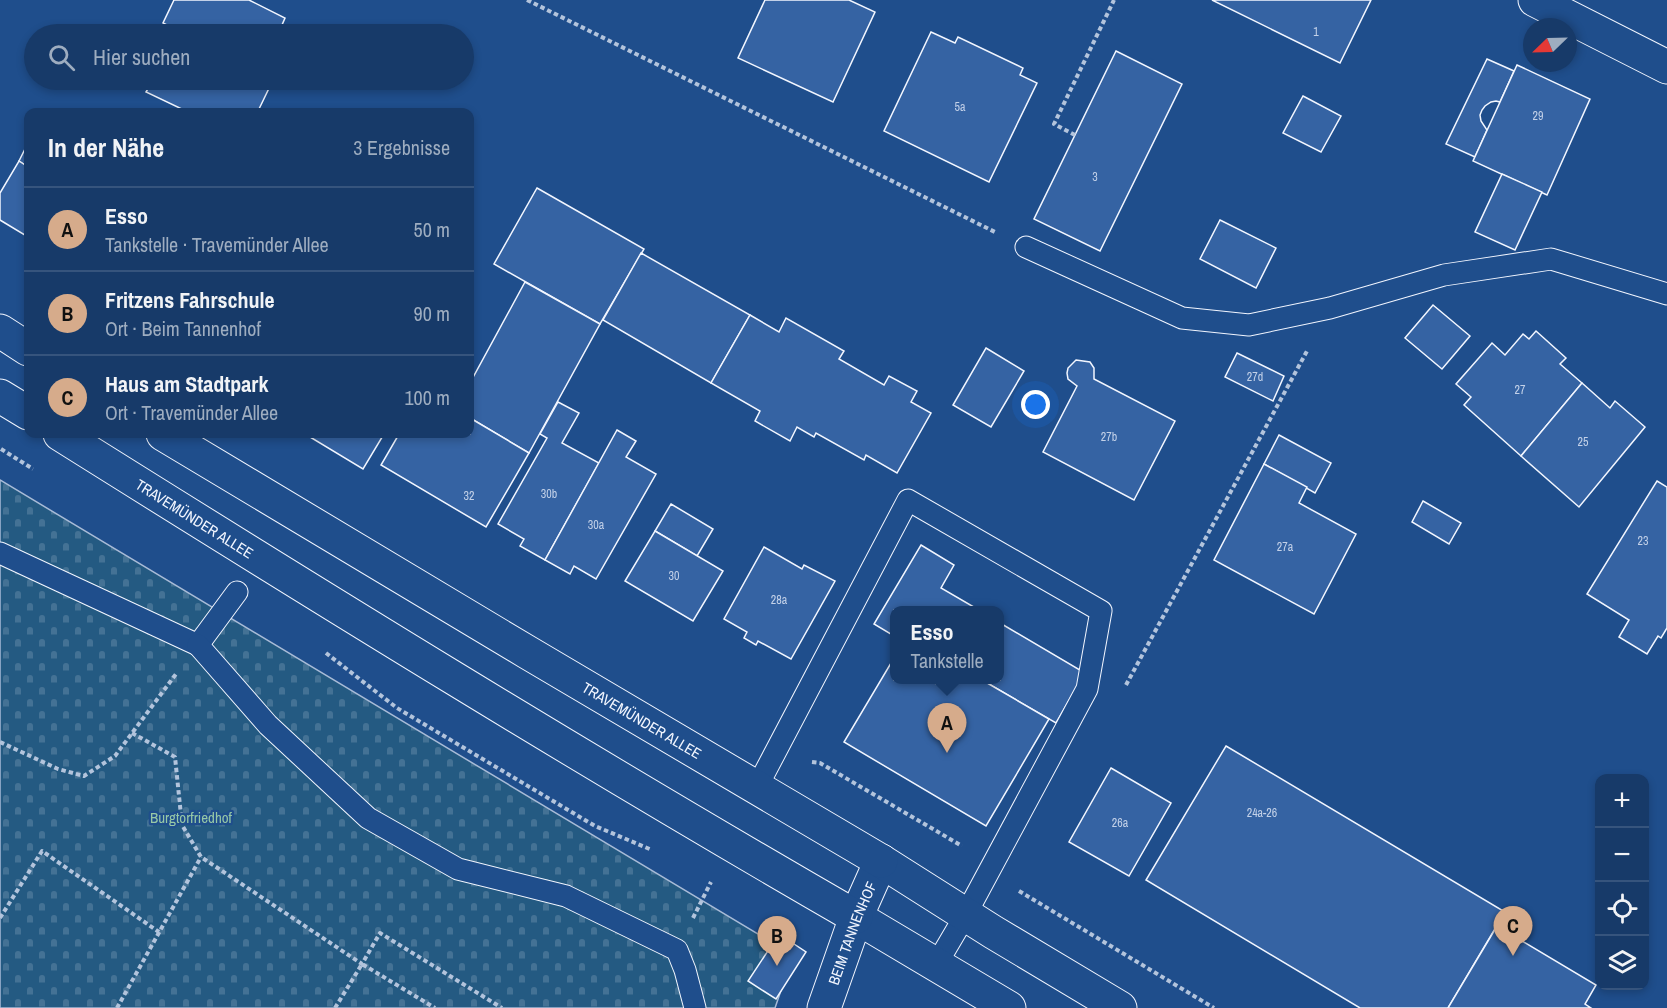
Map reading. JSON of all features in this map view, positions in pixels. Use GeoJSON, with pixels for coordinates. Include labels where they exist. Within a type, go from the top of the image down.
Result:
{"type":"FeatureCollection","features":[{"type":"Feature","properties":{"kind":"main road"},"geometry":{"type":"LineString","coordinates":[[1535,0],[1667,67]]}},
{"type":"Feature","properties":{"kind":"main road"},"geometry":{"type":"LineString","coordinates":[[0,331],[24,346]]}},
{"type":"Feature","properties":{"kind":"main road"},"geometry":{"type":"LineString","coordinates":[[0,396],[24,411]]}},
{"type":"Feature","properties":{"kind":"main road","name":"TRAVEMÜNDER ALLEE"},"geometry":{"type":"LineString","coordinates":[[66,438],[579,754],[1009,1008]]}},
{"type":"Feature","properties":{"kind":"main road","name":"TRAVEMÜNDER ALLEE"},"geometry":{"type":"LineString","coordinates":[[170,438],[526,652],[757,786],[1120,1008]]}},
{"type":"Feature","properties":{"kind":"main road","name":"BEIM TANNENHOF"},"geometry":{"type":"LineString","coordinates":[[824,1008],[856,917],[881,861]]}},
{"type":"Feature","properties":{"kind":"lane"},"geometry":{"type":"LineString","coordinates":[[1026,247],[1182,318],[1250,325],[1330,308],[1444,274],[1551,259],[1667,294]]}},
{"type":"Feature","properties":{"kind":"lane"},"geometry":{"type":"LineString","coordinates":[[757,786],[908,500],[1101,610],[1087,689],[966,914],[936,965]]}},
{"type":"Feature","properties":{"kind":"lane"},"geometry":{"type":"LineString","coordinates":[[0,554],[198,645],[268,725],[368,818],[458,869],[566,896],[677,950],[685,970],[694,1008]]}},
{"type":"Feature","properties":{"kind":"lane"},"geometry":{"type":"LineString","coordinates":[[198,645],[237,592]]}},
{"type":"Feature","properties":{"kind":"path"},"geometry":{"type":"LineString","coordinates":[[527,0],[1026,247]]}},
{"type":"Feature","properties":{"kind":"path"},"geometry":{"type":"LineString","coordinates":[[1075,135],[1054,124],[1114,0]]}},
{"type":"Feature","properties":{"kind":"path"},"geometry":{"type":"LineString","coordinates":[[1122,692],[1330,308]]}},
{"type":"Feature","properties":{"kind":"path"},"geometry":{"type":"LineString","coordinates":[[0,742],[58,769],[84,776],[114,756],[198,645]]}},
{"type":"Feature","properties":{"kind":"path"},"geometry":{"type":"LineString","coordinates":[[132,733],[175,758],[182,825],[201,857],[362,964],[435,1008]]}},
{"type":"Feature","properties":{"kind":"path"},"geometry":{"type":"LineString","coordinates":[[0,918],[42,851],[159,932]]}},
{"type":"Feature","properties":{"kind":"path"},"geometry":{"type":"LineString","coordinates":[[117,1008],[201,857]]}},
{"type":"Feature","properties":{"kind":"path"},"geometry":{"type":"LineString","coordinates":[[677,950],[714,876]]}},
{"type":"Feature","properties":{"kind":"path"},"geometry":{"type":"LineString","coordinates":[[335,1008],[380,933],[502,1008]]}},
{"type":"Feature","properties":{"kind":"green space","name":"Burgtorfriedhof"},"geometry":{"type":"Polygon","coordinates":[[[0,480],[793,955],[775,1008],[0,1008],[0,480]]]}},
{"type":"Feature","properties":{"kind":"building"},"geometry":{"type":"Polygon","coordinates":[[[174,0],[249,0],[285,18],[282,24],[163,23],[174,0]]]}},
{"type":"Feature","properties":{"kind":"building"},"geometry":{"type":"Polygon","coordinates":[[[765,0],[849,0],[875,12],[833,102],[738,58],[765,0]]]}},
{"type":"Feature","properties":{"kind":"building"},"geometry":{"type":"Polygon","coordinates":[[[1212,0],[1371,0],[1340,63],[1212,0]]]}},
{"type":"Feature","properties":{"kind":"building"},"geometry":{"type":"Polygon","coordinates":[[[931,32],[955,43],[958,37],[1023,68],[1020,75],[1037,83],[989,182],[884,131],[931,32]]]}},
{"type":"Feature","properties":{"kind":"building"},"geometry":{"type":"Polygon","coordinates":[[[1116,51],[1182,84],[1100,251],[1034,219],[1116,51]]]}},
{"type":"Feature","properties":{"kind":"building"},"geometry":{"type":"Polygon","coordinates":[[[1487,59],[1514,71],[1500,102],[1491,102],[1482,110],[1481,121],[1487,130],[1475,157],[1446,144],[1487,59]]]}},
{"type":"Feature","properties":{"kind":"building"},"geometry":{"type":"Polygon","coordinates":[[[1517,65],[1523,68],[1523,72],[1532,72],[1590,99],[1547,195],[1473,161],[1517,65]]]}},
{"type":"Feature","properties":{"kind":"building"},"geometry":{"type":"Polygon","coordinates":[[[147,90],[268,90],[259,108],[180,108],[146,92],[147,90]]]}},
{"type":"Feature","properties":{"kind":"building"},"geometry":{"type":"Polygon","coordinates":[[[1303,96],[1341,116],[1321,152],[1283,133],[1303,96]]]}},
{"type":"Feature","properties":{"kind":"building"},"geometry":{"type":"Polygon","coordinates":[[[24,151],[24,164],[19,161],[24,151]]]}},
{"type":"Feature","properties":{"kind":"building"},"geometry":{"type":"Polygon","coordinates":[[[19,161],[24,164],[24,235],[0,220],[0,193],[19,161]]]}},
{"type":"Feature","properties":{"kind":"building"},"geometry":{"type":"Polygon","coordinates":[[[1502,174],[1542,192],[1515,250],[1475,232],[1502,174]]]}},
{"type":"Feature","properties":{"kind":"building"},"geometry":{"type":"Polygon","coordinates":[[[537,188],[644,249],[600,324],[494,264],[537,188]]]}},
{"type":"Feature","properties":{"kind":"building"},"geometry":{"type":"Polygon","coordinates":[[[1220,220],[1276,248],[1256,288],[1200,259],[1220,220]]]}},
{"type":"Feature","properties":{"kind":"building"},"geometry":{"type":"Polygon","coordinates":[[[641,253],[750,315],[711,383],[603,320],[641,253]]]}},
{"type":"Feature","properties":{"kind":"building"},"geometry":{"type":"Polygon","coordinates":[[[525,282],[600,324],[529,453],[474,420],[474,376],[525,282]]]}},
{"type":"Feature","properties":{"kind":"building"},"geometry":{"type":"Polygon","coordinates":[[[1433,305],[1470,336],[1442,369],[1405,338],[1433,305]]]}},
{"type":"Feature","properties":{"kind":"building"},"geometry":{"type":"Polygon","coordinates":[[[750,315],[779,332],[786,318],[844,351],[839,359],[884,385],[889,376],[917,391],[911,402],[931,413],[897,473],[866,455],[864,460],[816,433],[814,437],[797,427],[790,441],[755,421],[760,411],[711,383],[750,315]]]}},
{"type":"Feature","properties":{"kind":"building"},"geometry":{"type":"Polygon","coordinates":[[[1536,331],[1566,358],[1560,364],[1582,383],[1521,456],[1464,405],[1471,397],[1456,384],[1492,343],[1505,355],[1523,334],[1529,339],[1536,331]]]}},
{"type":"Feature","properties":{"kind":"building"},"geometry":{"type":"Polygon","coordinates":[[[986,348],[1024,371],[991,427],[953,405],[986,348]]]}},
{"type":"Feature","properties":{"kind":"building"},"geometry":{"type":"Polygon","coordinates":[[[1237,353],[1284,376],[1273,401],[1225,377],[1237,353]]]}},
{"type":"Feature","properties":{"kind":"building"},"geometry":{"type":"Polygon","coordinates":[[[1076,360],[1090,362],[1094,368],[1094,379],[1175,421],[1134,500],[1043,452],[1077,386],[1068,379],[1067,373],[1068,368],[1076,360]]]}},
{"type":"Feature","properties":{"kind":"building"},"geometry":{"type":"Polygon","coordinates":[[[1582,383],[1610,408],[1615,401],[1645,427],[1579,507],[1521,456],[1582,383]]]}},
{"type":"Feature","properties":{"kind":"building"},"geometry":{"type":"Polygon","coordinates":[[[558,402],[579,413],[562,443],[599,463],[545,560],[520,546],[524,539],[498,524],[547,438],[540,434],[558,402]]]}},
{"type":"Feature","properties":{"kind":"building"},"geometry":{"type":"Polygon","coordinates":[[[474,420],[529,453],[486,527],[381,465],[397,438],[474,438],[474,420]]]}},
{"type":"Feature","properties":{"kind":"building"},"geometry":{"type":"Polygon","coordinates":[[[617,430],[636,441],[626,457],[656,474],[596,579],[574,566],[570,574],[545,560],[617,430]]]}},
{"type":"Feature","properties":{"kind":"building"},"geometry":{"type":"Polygon","coordinates":[[[1279,435],[1331,463],[1315,493],[1264,464],[1279,435]]]}},
{"type":"Feature","properties":{"kind":"building"},"geometry":{"type":"Polygon","coordinates":[[[312,438],[382,438],[363,469],[312,438]]]}},
{"type":"Feature","properties":{"kind":"building"},"geometry":{"type":"Polygon","coordinates":[[[1264,464],[1307,487],[1299,503],[1356,534],[1314,614],[1214,560],[1264,464]]]}},
{"type":"Feature","properties":{"kind":"building"},"geometry":{"type":"Polygon","coordinates":[[[1657,481],[1667,487],[1667,628],[1661,638],[1658,636],[1647,654],[1619,637],[1629,620],[1587,594],[1657,481]]]}},
{"type":"Feature","properties":{"kind":"building"},"geometry":{"type":"Polygon","coordinates":[[[1423,501],[1461,523],[1449,544],[1412,522],[1423,501]]]}},
{"type":"Feature","properties":{"kind":"building"},"geometry":{"type":"Polygon","coordinates":[[[671,504],[713,529],[697,556],[655,531],[671,504]]]}},
{"type":"Feature","properties":{"kind":"building"},"geometry":{"type":"Polygon","coordinates":[[[655,531],[723,571],[693,621],[625,581],[655,531]]]}},
{"type":"Feature","properties":{"kind":"building"},"geometry":{"type":"Polygon","coordinates":[[[921,545],[954,565],[941,588],[972,606],[890,606],[890,634],[874,624],[921,545]]]}},
{"type":"Feature","properties":{"kind":"building"},"geometry":{"type":"Polygon","coordinates":[[[764,547],[802,569],[804,565],[835,581],[791,659],[758,641],[756,645],[744,638],[747,632],[724,619],[764,547]]]}},
{"type":"Feature","properties":{"kind":"building"},"geometry":{"type":"Polygon","coordinates":[[[1004,625],[1085,673],[1056,723],[989,684],[1004,684],[1004,625]]]}},
{"type":"Feature","properties":{"kind":"building"},"geometry":{"type":"Polygon","coordinates":[[[890,665],[890,684],[936,684],[944,688],[946,684],[989,684],[1049,719],[986,826],[844,742],[890,665]]]}},
{"type":"Feature","properties":{"kind":"building"},"geometry":{"type":"Polygon","coordinates":[[[1226,746],[1505,912],[1448,1008],[1360,1008],[1146,880],[1226,746]]]}},
{"type":"Feature","properties":{"kind":"building"},"geometry":{"type":"Polygon","coordinates":[[[1111,768],[1171,803],[1129,876],[1069,842],[1111,768]]]}},
{"type":"Feature","properties":{"kind":"building"},"geometry":{"type":"Polygon","coordinates":[[[1497,926],[1595,984],[1585,1004],[1591,1008],[1448,1008],[1497,926]]]}},
{"type":"Feature","properties":{"kind":"building"},"geometry":{"type":"Polygon","coordinates":[[[779,934],[806,952],[776,999],[748,981],[779,934]]]}},
{"type":"Feature","properties":{"kind":"place","name":"Esso"},"geometry":{"type":"Point","coordinates":[947,753]}},
{"type":"Feature","properties":{"kind":"place","name":"Haus am Stadtpark"},"geometry":{"type":"Point","coordinates":[1513,956]}},
{"type":"Feature","properties":{"kind":"place","name":"Fritzens Fahrschule"},"geometry":{"type":"Point","coordinates":[777,966]}}]}
